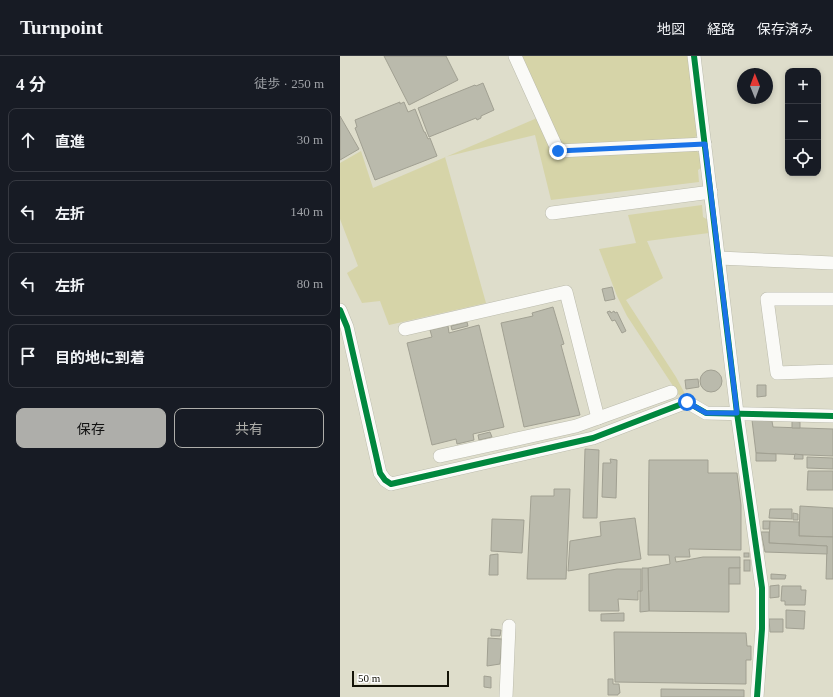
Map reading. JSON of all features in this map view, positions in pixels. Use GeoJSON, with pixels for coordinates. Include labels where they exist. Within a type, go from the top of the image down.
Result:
{"type":"FeatureCollection","features":[{"type":"Feature","properties":{"kind":"street"},"geometry":{"type":"LineString","coordinates":[[515,56],[558,151],[705,144]]}},
{"type":"Feature","properties":{"kind":"street"},"geometry":{"type":"LineString","coordinates":[[694,56],[737,413],[762,588],[762,629],[757,697]]}},
{"type":"Feature","properties":{"kind":"street"},"geometry":{"type":"LineString","coordinates":[[552,213],[711,192]]}},
{"type":"Feature","properties":{"kind":"street"},"geometry":{"type":"LineString","coordinates":[[719,258],[833,263]]}},
{"type":"Feature","properties":{"kind":"street"},"geometry":{"type":"LineString","coordinates":[[405,330],[566,292],[598,418]]}},
{"type":"Feature","properties":{"kind":"street"},"geometry":{"type":"LineString","coordinates":[[833,299],[767,299],[777,373],[833,371]]}},
{"type":"Feature","properties":{"kind":"street"},"geometry":{"type":"LineString","coordinates":[[340,310],[347,327],[380,473],[385,480],[391,484],[593,438],[687,402],[706,413],[833,416]]}},
{"type":"Feature","properties":{"kind":"street"},"geometry":{"type":"LineString","coordinates":[[440,456],[576,426],[671,392]]}},
{"type":"Feature","properties":{"kind":"street"},"geometry":{"type":"LineString","coordinates":[[656,398],[660,412]]}},
{"type":"Feature","properties":{"kind":"street"},"geometry":{"type":"LineString","coordinates":[[506,697],[509,626]]}},
{"type":"Feature","properties":{"kind":"shaded area"},"geometry":{"type":"Polygon","coordinates":[[[521,56],[688,56],[697,135],[693,140],[564,145],[560,142],[521,56]]]}},
{"type":"Feature","properties":{"kind":"shaded area"},"geometry":{"type":"Polygon","coordinates":[[[537,118],[556,156],[696,150],[701,156],[702,167],[698,170],[699,182],[551,200],[535,135],[446,157],[537,118]]]}},
{"type":"Feature","properties":{"kind":"shaded area"},"geometry":{"type":"Polygon","coordinates":[[[361,151],[373,188],[445,157],[486,303],[389,325],[380,301],[362,303],[347,273],[358,266],[340,219],[340,163],[361,151]]]}},
{"type":"Feature","properties":{"kind":"shaded area"},"geometry":{"type":"Polygon","coordinates":[[[702,205],[703,217],[708,220],[709,233],[647,241],[663,278],[626,300],[676,377],[685,394],[679,395],[627,316],[617,296],[599,249],[636,243],[628,215],[702,205]]]}},
{"type":"Feature","properties":{"kind":"building"},"geometry":{"type":"Polygon","coordinates":[[[384,56],[446,56],[458,80],[409,105],[384,56]]]}},
{"type":"Feature","properties":{"kind":"building"},"geometry":{"type":"Polygon","coordinates":[[[483,83],[494,110],[481,116],[481,118],[477,120],[476,118],[429,137],[418,108],[483,83]]]}},
{"type":"Feature","properties":{"kind":"building"},"geometry":{"type":"Polygon","coordinates":[[[400,102],[400,104],[404,102],[408,112],[415,109],[424,132],[428,139],[430,138],[437,156],[375,180],[355,128],[357,127],[355,120],[400,102]]]}},
{"type":"Feature","properties":{"kind":"building"},"geometry":{"type":"Polygon","coordinates":[[[340,116],[359,149],[340,160],[340,116]]]}},
{"type":"Feature","properties":{"kind":"building"},"geometry":{"type":"Polygon","coordinates":[[[612,287],[615,299],[605,301],[602,289],[612,287]]]}},
{"type":"Feature","properties":{"kind":"building"},"geometry":{"type":"Polygon","coordinates":[[[553,307],[564,344],[561,345],[580,415],[524,427],[501,323],[533,316],[532,313],[553,307]]]}},
{"type":"Feature","properties":{"kind":"building"},"geometry":{"type":"Polygon","coordinates":[[[610,311],[611,313],[614,311],[615,313],[617,312],[626,331],[622,333],[615,320],[612,321],[607,312],[610,311]]]}},
{"type":"Feature","properties":{"kind":"building"},"geometry":{"type":"Polygon","coordinates":[[[467,322],[468,326],[452,330],[451,326],[467,322]]]}},
{"type":"Feature","properties":{"kind":"building"},"geometry":{"type":"Polygon","coordinates":[[[479,325],[504,427],[473,434],[474,440],[457,444],[456,439],[432,445],[407,343],[432,337],[430,330],[448,326],[449,333],[479,325]]]}},
{"type":"Feature","properties":{"kind":"building"},"geometry":{"type":"Polygon","coordinates":[[[711,370],[719,373],[722,381],[719,389],[711,392],[703,389],[700,381],[703,373],[711,370]]]}},
{"type":"Feature","properties":{"kind":"building"},"geometry":{"type":"Polygon","coordinates":[[[698,379],[699,387],[686,389],[685,380],[698,379]]]}},
{"type":"Feature","properties":{"kind":"building"},"geometry":{"type":"Polygon","coordinates":[[[757,385],[766,385],[766,396],[757,397],[757,385]]]}},
{"type":"Feature","properties":{"kind":"building"},"geometry":{"type":"Polygon","coordinates":[[[752,420],[772,421],[773,427],[833,429],[833,456],[756,453],[752,420]]]}},
{"type":"Feature","properties":{"kind":"building"},"geometry":{"type":"Polygon","coordinates":[[[792,421],[800,422],[800,428],[792,428],[792,421]]]}},
{"type":"Feature","properties":{"kind":"building"},"geometry":{"type":"Polygon","coordinates":[[[490,432],[492,437],[479,440],[478,435],[490,432]]]}},
{"type":"Feature","properties":{"kind":"building"},"geometry":{"type":"Polygon","coordinates":[[[585,449],[599,450],[597,518],[583,518],[585,449]]]}},
{"type":"Feature","properties":{"kind":"building"},"geometry":{"type":"Polygon","coordinates":[[[756,453],[776,454],[776,461],[756,461],[756,453]]]}},
{"type":"Feature","properties":{"kind":"building"},"geometry":{"type":"Polygon","coordinates":[[[795,454],[803,455],[803,459],[794,459],[795,454]]]}},
{"type":"Feature","properties":{"kind":"building"},"geometry":{"type":"Polygon","coordinates":[[[807,457],[833,458],[833,469],[807,468],[807,457]]]}},
{"type":"Feature","properties":{"kind":"building"},"geometry":{"type":"Polygon","coordinates":[[[610,459],[617,460],[616,498],[602,497],[603,463],[611,463],[610,459]]]}},
{"type":"Feature","properties":{"kind":"building"},"geometry":{"type":"Polygon","coordinates":[[[649,460],[708,460],[708,473],[737,473],[741,505],[741,550],[689,549],[690,557],[675,557],[676,562],[703,557],[740,557],[740,568],[729,568],[729,612],[649,611],[648,568],[670,564],[669,555],[648,555],[649,460]]]}},
{"type":"Feature","properties":{"kind":"building"},"geometry":{"type":"Polygon","coordinates":[[[808,471],[833,471],[833,490],[807,490],[808,471]]]}},
{"type":"Feature","properties":{"kind":"building"},"geometry":{"type":"Polygon","coordinates":[[[554,489],[570,489],[566,579],[527,579],[531,496],[554,496],[554,489]]]}},
{"type":"Feature","properties":{"kind":"building"},"geometry":{"type":"Polygon","coordinates":[[[800,506],[833,508],[833,537],[799,536],[800,506]]]}},
{"type":"Feature","properties":{"kind":"building"},"geometry":{"type":"Polygon","coordinates":[[[770,509],[792,509],[792,519],[769,518],[770,509]]]}},
{"type":"Feature","properties":{"kind":"building"},"geometry":{"type":"Polygon","coordinates":[[[793,513],[798,514],[798,520],[793,520],[793,513]]]}},
{"type":"Feature","properties":{"kind":"building"},"geometry":{"type":"Polygon","coordinates":[[[635,518],[641,559],[568,571],[570,541],[601,536],[600,522],[635,518]]]}},
{"type":"Feature","properties":{"kind":"building"},"geometry":{"type":"Polygon","coordinates":[[[492,519],[524,520],[522,553],[491,551],[492,519]]]}},
{"type":"Feature","properties":{"kind":"building"},"geometry":{"type":"Polygon","coordinates":[[[763,521],[770,521],[769,529],[763,529],[763,521]]]}},
{"type":"Feature","properties":{"kind":"building"},"geometry":{"type":"Polygon","coordinates":[[[770,521],[799,522],[799,536],[833,537],[833,579],[826,579],[827,546],[769,543],[770,521]]]}},
{"type":"Feature","properties":{"kind":"building"},"geometry":{"type":"Polygon","coordinates":[[[761,532],[769,532],[769,543],[827,546],[827,554],[765,552],[761,532]]]}},
{"type":"Feature","properties":{"kind":"building"},"geometry":{"type":"Polygon","coordinates":[[[744,553],[749,553],[749,557],[744,557],[744,553]]]}},
{"type":"Feature","properties":{"kind":"building"},"geometry":{"type":"Polygon","coordinates":[[[498,554],[498,575],[489,575],[490,555],[498,554]]]}},
{"type":"Feature","properties":{"kind":"building"},"geometry":{"type":"Polygon","coordinates":[[[744,560],[750,560],[750,571],[744,571],[744,560]]]}},
{"type":"Feature","properties":{"kind":"building"},"geometry":{"type":"Polygon","coordinates":[[[642,568],[648,568],[649,611],[640,612],[640,591],[642,591],[642,568]]]}},
{"type":"Feature","properties":{"kind":"building"},"geometry":{"type":"Polygon","coordinates":[[[729,568],[740,568],[740,584],[729,584],[729,568]]]}},
{"type":"Feature","properties":{"kind":"building"},"geometry":{"type":"Polygon","coordinates":[[[617,569],[641,569],[641,591],[638,591],[638,600],[618,599],[619,611],[589,611],[589,574],[617,569]]]}},
{"type":"Feature","properties":{"kind":"building"},"geometry":{"type":"Polygon","coordinates":[[[771,574],[786,575],[785,579],[771,579],[771,574]]]}},
{"type":"Feature","properties":{"kind":"building"},"geometry":{"type":"Polygon","coordinates":[[[779,585],[779,597],[770,598],[770,586],[779,585]]]}},
{"type":"Feature","properties":{"kind":"building"},"geometry":{"type":"Polygon","coordinates":[[[782,586],[801,586],[801,590],[806,590],[805,605],[785,605],[785,601],[781,601],[782,586]]]}},
{"type":"Feature","properties":{"kind":"building"},"geometry":{"type":"Polygon","coordinates":[[[786,610],[805,611],[804,629],[786,628],[786,610]]]}},
{"type":"Feature","properties":{"kind":"building"},"geometry":{"type":"Polygon","coordinates":[[[624,613],[624,621],[601,621],[601,614],[624,613]]]}},
{"type":"Feature","properties":{"kind":"building"},"geometry":{"type":"Polygon","coordinates":[[[769,619],[783,619],[783,632],[770,632],[769,619]]]}},
{"type":"Feature","properties":{"kind":"building"},"geometry":{"type":"Polygon","coordinates":[[[491,629],[501,630],[500,636],[491,636],[491,629]]]}},
{"type":"Feature","properties":{"kind":"building"},"geometry":{"type":"Polygon","coordinates":[[[614,632],[746,633],[747,646],[751,646],[751,660],[746,660],[746,684],[615,682],[614,632]]]}},
{"type":"Feature","properties":{"kind":"building"},"geometry":{"type":"Polygon","coordinates":[[[488,638],[502,639],[500,664],[487,666],[488,638]]]}},
{"type":"Feature","properties":{"kind":"building"},"geometry":{"type":"Polygon","coordinates":[[[484,676],[491,677],[491,688],[484,687],[484,676]]]}},
{"type":"Feature","properties":{"kind":"building"},"geometry":{"type":"Polygon","coordinates":[[[608,679],[613,679],[613,684],[619,684],[620,693],[618,695],[608,695],[608,679]]]}},
{"type":"Feature","properties":{"kind":"building"},"geometry":{"type":"Polygon","coordinates":[[[661,689],[744,690],[744,697],[661,697],[661,689]]]}},
{"type":"Feature","properties":{"kind":"cycle path"},"geometry":{"type":"LineString","coordinates":[[694,56],[737,413],[762,588],[762,629],[757,697]]}},
{"type":"Feature","properties":{"kind":"cycle path"},"geometry":{"type":"LineString","coordinates":[[340,310],[347,327],[380,473],[385,480],[391,484],[593,438],[687,402],[706,413],[833,416]]}},
{"type":"Feature","properties":{"kind":"route"},"geometry":{"type":"LineString","coordinates":[[558,151],[705,144],[737,413],[706,413],[687,402]]}}]}
